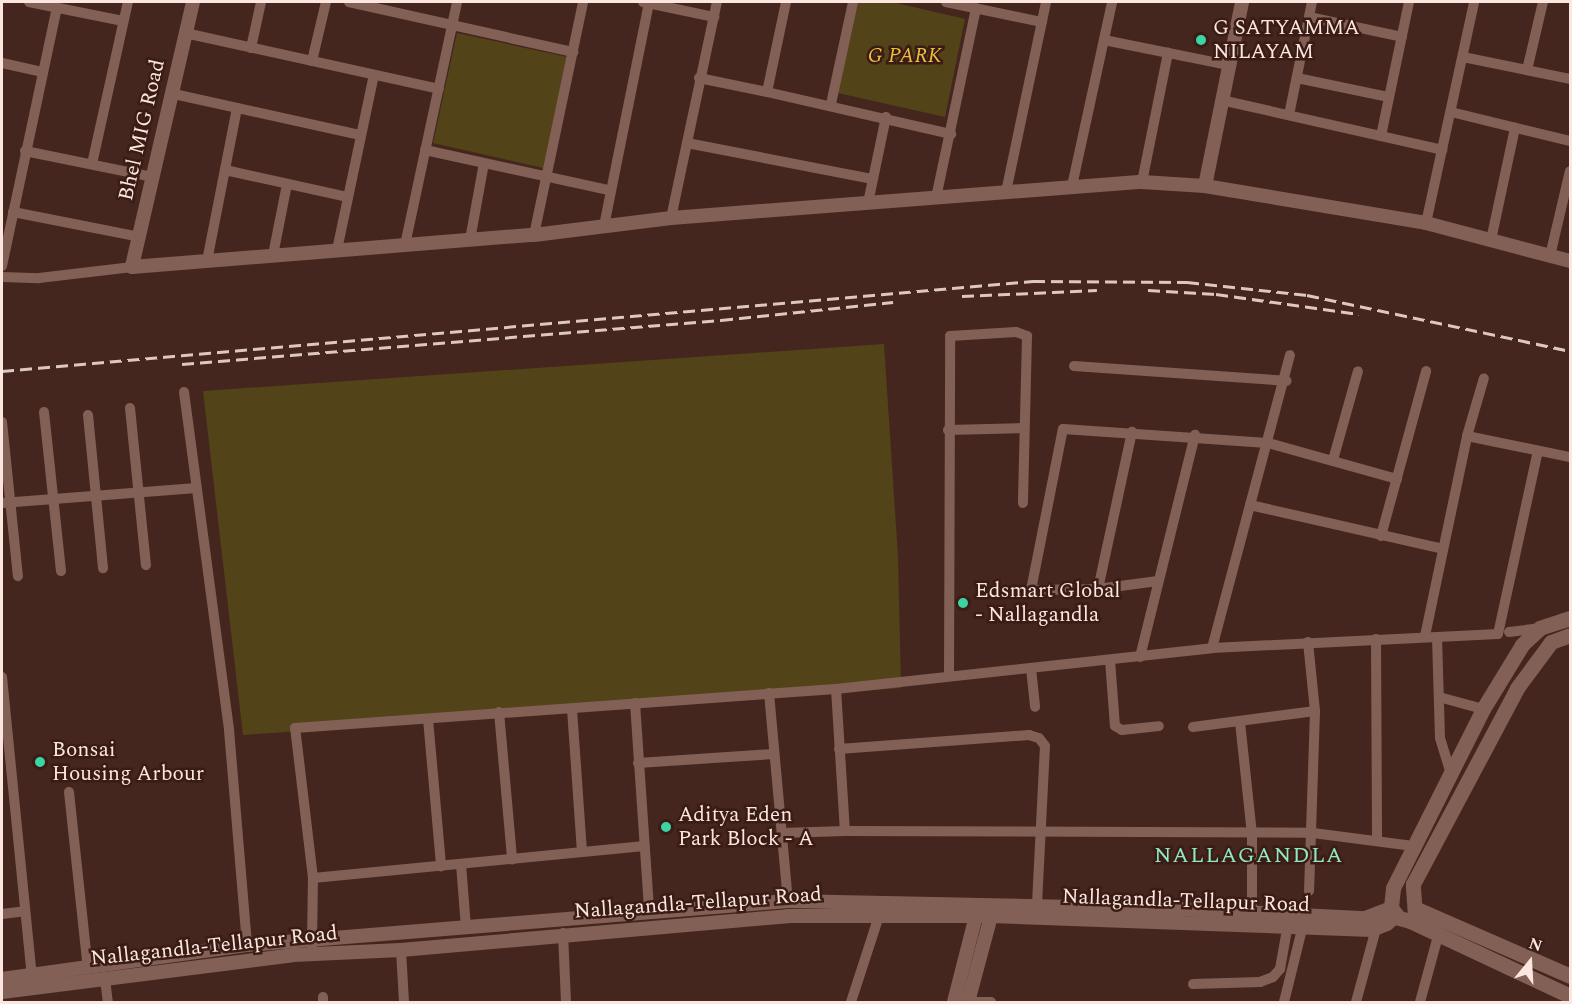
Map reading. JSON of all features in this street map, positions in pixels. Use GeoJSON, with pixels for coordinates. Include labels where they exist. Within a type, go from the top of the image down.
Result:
{"type":"FeatureCollection","features":[{"type":"Feature","properties":{"kind":"main road"},"geometry":{"type":"LineString","coordinates":[[1570,618],[1540,628],[1522,645],[1483,709],[1450,770],[1391,896],[1404,913],[1438,936],[1570,996]]}},
{"type":"Feature","properties":{"kind":"main road"},"geometry":{"type":"LineString","coordinates":[[1404,913],[1412,899],[1413,884],[1517,688],[1551,642],[1570,635]]}},
{"type":"Feature","properties":{"kind":"main road"},"geometry":{"type":"LineString","coordinates":[[1404,913],[1570,976]]}},
{"type":"Feature","properties":{"kind":"street"},"geometry":{"type":"LineString","coordinates":[[29,2],[123,21]]}},
{"type":"Feature","properties":{"kind":"street"},"geometry":{"type":"LineString","coordinates":[[92,164],[128,2]]}},
{"type":"Feature","properties":{"kind":"street","name":"Bhel MIG Road"},"geometry":{"type":"LineString","coordinates":[[132,267],[174,94],[193,2]]}},
{"type":"Feature","properties":{"kind":"street"},"geometry":{"type":"LineString","coordinates":[[251,48],[261,2]]}},
{"type":"Feature","properties":{"kind":"street"},"geometry":{"type":"LineString","coordinates":[[312,61],[326,2]]}},
{"type":"Feature","properties":{"kind":"street"},"geometry":{"type":"LineString","coordinates":[[349,2],[391,6],[452,25],[573,52]]}},
{"type":"Feature","properties":{"kind":"street"},"geometry":{"type":"LineString","coordinates":[[405,244],[457,2]]}},
{"type":"Feature","properties":{"kind":"street"},"geometry":{"type":"LineString","coordinates":[[534,235],[583,2]]}},
{"type":"Feature","properties":{"kind":"street"},"geometry":{"type":"LineString","coordinates":[[604,226],[608,190],[645,2],[714,17]]}},
{"type":"Feature","properties":{"kind":"street"},"geometry":{"type":"LineString","coordinates":[[671,218],[717,2]]}},
{"type":"Feature","properties":{"kind":"street"},"geometry":{"type":"LineString","coordinates":[[767,92],[786,2]]}},
{"type":"Feature","properties":{"kind":"street"},"geometry":{"type":"LineString","coordinates":[[831,104],[853,2]]}},
{"type":"Feature","properties":{"kind":"street"},"geometry":{"type":"LineString","coordinates":[[946,2],[1042,22]]}},
{"type":"Feature","properties":{"kind":"street"},"geometry":{"type":"LineString","coordinates":[[1006,192],[1046,2]]}},
{"type":"Feature","properties":{"kind":"street"},"geometry":{"type":"LineString","coordinates":[[1072,186],[1112,2]]}},
{"type":"Feature","properties":{"kind":"street"},"geometry":{"type":"LineString","coordinates":[[1204,186],[1242,2]]}},
{"type":"Feature","properties":{"kind":"street"},"geometry":{"type":"LineString","coordinates":[[1289,115],[1312,2]]}},
{"type":"Feature","properties":{"kind":"street"},"geometry":{"type":"LineString","coordinates":[[1381,136],[1409,2]]}},
{"type":"Feature","properties":{"kind":"street"},"geometry":{"type":"LineString","coordinates":[[1426,223],[1474,2]]}},
{"type":"Feature","properties":{"kind":"street"},"geometry":{"type":"LineString","coordinates":[[1527,70],[1543,2]]}},
{"type":"Feature","properties":{"kind":"street"},"geometry":{"type":"LineString","coordinates":[[2,266],[57,8]]}},
{"type":"Feature","properties":{"kind":"street"},"geometry":{"type":"LineString","coordinates":[[936,198],[976,8]]}},
{"type":"Feature","properties":{"kind":"street"},"geometry":{"type":"LineString","coordinates":[[1309,17],[1402,37]]}},
{"type":"Feature","properties":{"kind":"street"},"geometry":{"type":"LineString","coordinates":[[185,33],[439,89]]}},
{"type":"Feature","properties":{"kind":"street"},"geometry":{"type":"LineString","coordinates":[[1104,40],[1228,65]]}},
{"type":"Feature","properties":{"kind":"street"},"geometry":{"type":"LineString","coordinates":[[1142,182],[1168,53]]}},
{"type":"Feature","properties":{"kind":"street"},"geometry":{"type":"LineString","coordinates":[[1463,57],[1570,79]]}},
{"type":"Feature","properties":{"kind":"street"},"geometry":{"type":"LineString","coordinates":[[2,63],[43,72]]}},
{"type":"Feature","properties":{"kind":"street"},"geometry":{"type":"LineString","coordinates":[[337,250],[374,75]]}},
{"type":"Feature","properties":{"kind":"street"},"geometry":{"type":"LineString","coordinates":[[699,78],[831,104],[951,134]]}},
{"type":"Feature","properties":{"kind":"street"},"geometry":{"type":"LineString","coordinates":[[1297,78],[1389,97]]}},
{"type":"Feature","properties":{"kind":"street"},"geometry":{"type":"LineString","coordinates":[[174,94],[361,135]]}},
{"type":"Feature","properties":{"kind":"street"},"geometry":{"type":"LineString","coordinates":[[1221,100],[1442,150]]}},
{"type":"Feature","properties":{"kind":"street"},"geometry":{"type":"LineString","coordinates":[[207,261],[237,108]]}},
{"type":"Feature","properties":{"kind":"street"},"geometry":{"type":"LineString","coordinates":[[1451,112],[1570,141]]}},
{"type":"Feature","properties":{"kind":"street"},"geometry":{"type":"LineString","coordinates":[[868,203],[886,117]]}},
{"type":"Feature","properties":{"kind":"street"},"geometry":{"type":"LineString","coordinates":[[1491,240],[1515,128]]}},
{"type":"Feature","properties":{"kind":"street"},"geometry":{"type":"LineString","coordinates":[[687,143],[872,179]]}},
{"type":"Feature","properties":{"kind":"street"},"geometry":{"type":"LineString","coordinates":[[426,150],[608,190]]}},
{"type":"Feature","properties":{"kind":"street"},"geometry":{"type":"LineString","coordinates":[[25,151],[153,177]]}},
{"type":"Feature","properties":{"kind":"street"},"geometry":{"type":"LineString","coordinates":[[470,240],[484,163]]}},
{"type":"Feature","properties":{"kind":"street"},"geometry":{"type":"LineString","coordinates":[[225,170],[348,197]]}},
{"type":"Feature","properties":{"kind":"street"},"geometry":{"type":"LineString","coordinates":[[1550,256],[1570,171]]}},
{"type":"Feature","properties":{"kind":"street"},"geometry":{"type":"LineString","coordinates":[[2,277],[39,278],[132,267],[534,235],[671,218],[1142,182],[1204,186],[1426,223],[1570,261]]}},
{"type":"Feature","properties":{"kind":"street"},"geometry":{"type":"LineString","coordinates":[[273,255],[287,184]]}},
{"type":"Feature","properties":{"kind":"street"},"geometry":{"type":"LineString","coordinates":[[13,212],[140,237]]}},
{"type":"Feature","properties":{"kind":"street"},"geometry":{"type":"LineString","coordinates":[[949,676],[950,336],[1016,332],[1027,336],[1023,503]]}},
{"type":"Feature","properties":{"kind":"street"},"geometry":{"type":"LineString","coordinates":[[1212,648],[1286,381],[1290,355]]}},
{"type":"Feature","properties":{"kind":"street"},"geometry":{"type":"LineString","coordinates":[[1074,366],[1286,381]]}},
{"type":"Feature","properties":{"kind":"street"},"geometry":{"type":"LineString","coordinates":[[1333,460],[1358,371]]}},
{"type":"Feature","properties":{"kind":"street"},"geometry":{"type":"LineString","coordinates":[[1381,536],[1426,371]]}},
{"type":"Feature","properties":{"kind":"street"},"geometry":{"type":"LineString","coordinates":[[1425,636],[1467,436],[1484,378]]}},
{"type":"Feature","properties":{"kind":"street"},"geometry":{"type":"LineString","coordinates":[[184,392],[229,730],[247,945]]}},
{"type":"Feature","properties":{"kind":"street"},"geometry":{"type":"LineString","coordinates":[[130,408],[146,565]]}},
{"type":"Feature","properties":{"kind":"street"},"geometry":{"type":"LineString","coordinates":[[44,412],[61,571]]}},
{"type":"Feature","properties":{"kind":"street"},"geometry":{"type":"LineString","coordinates":[[88,415],[103,568]]}},
{"type":"Feature","properties":{"kind":"street"},"geometry":{"type":"LineString","coordinates":[[2,422],[5,502],[18,576]]}},
{"type":"Feature","properties":{"kind":"street"},"geometry":{"type":"LineString","coordinates":[[948,430],[1023,428]]}},
{"type":"Feature","properties":{"kind":"street"},"geometry":{"type":"LineString","coordinates":[[1158,581],[1098,589],[1031,590],[1063,429],[1195,435],[1268,443],[1397,479]]}},
{"type":"Feature","properties":{"kind":"street"},"geometry":{"type":"LineString","coordinates":[[1098,589],[1132,432]]}},
{"type":"Feature","properties":{"kind":"street"},"geometry":{"type":"LineString","coordinates":[[1140,657],[1195,435]]}},
{"type":"Feature","properties":{"kind":"street"},"geometry":{"type":"LineString","coordinates":[[1467,436],[1569,457]]}},
{"type":"Feature","properties":{"kind":"street"},"geometry":{"type":"LineString","coordinates":[[312,947],[313,878],[295,728],[836,689],[1212,648],[1498,634],[1538,451]]}},
{"type":"Feature","properties":{"kind":"street"},"geometry":{"type":"LineString","coordinates":[[5,502],[196,488]]}},
{"type":"Feature","properties":{"kind":"street"},"geometry":{"type":"LineString","coordinates":[[1250,506],[1443,549]]}},
{"type":"Feature","properties":{"kind":"street"},"geometry":{"type":"LineString","coordinates":[[1509,632],[1540,628]]}},
{"type":"Feature","properties":{"kind":"street"},"geometry":{"type":"LineString","coordinates":[[1437,636],[1440,738],[1450,770]]}},
{"type":"Feature","properties":{"kind":"street"},"geometry":{"type":"LineString","coordinates":[[1376,639],[1377,839]]}},
{"type":"Feature","properties":{"kind":"street"},"geometry":{"type":"LineString","coordinates":[[1308,642],[1314,711],[1313,833],[1309,891]]}},
{"type":"Feature","properties":{"kind":"street"},"geometry":{"type":"LineString","coordinates":[[1110,660],[1115,726],[1122,730],[1159,726]]}},
{"type":"Feature","properties":{"kind":"street"},"geometry":{"type":"LineString","coordinates":[[1031,668],[1035,706]]}},
{"type":"Feature","properties":{"kind":"street"},"geometry":{"type":"LineString","coordinates":[[2,677],[32,976]]}},
{"type":"Feature","properties":{"kind":"street"},"geometry":{"type":"LineString","coordinates":[[836,689],[845,831]]}},
{"type":"Feature","properties":{"kind":"street"},"geometry":{"type":"LineString","coordinates":[[769,693],[788,901]]}},
{"type":"Feature","properties":{"kind":"street"},"geometry":{"type":"LineString","coordinates":[[1439,697],[1483,709]]}},
{"type":"Feature","properties":{"kind":"street"},"geometry":{"type":"LineString","coordinates":[[635,703],[649,911]]}},
{"type":"Feature","properties":{"kind":"street"},"geometry":{"type":"LineString","coordinates":[[572,709],[582,852]]}},
{"type":"Feature","properties":{"kind":"street"},"geometry":{"type":"LineString","coordinates":[[1193,727],[1314,711]]}},
{"type":"Feature","properties":{"kind":"street"},"geometry":{"type":"LineString","coordinates":[[499,712],[513,859]]}},
{"type":"Feature","properties":{"kind":"street"},"geometry":{"type":"LineString","coordinates":[[428,719],[441,866]]}},
{"type":"Feature","properties":{"kind":"street"},"geometry":{"type":"LineString","coordinates":[[1240,722],[1252,834],[1252,912]]}},
{"type":"Feature","properties":{"kind":"street"},"geometry":{"type":"LineString","coordinates":[[839,749],[1034,735],[1045,746],[1037,906]]}},
{"type":"Feature","properties":{"kind":"street"},"geometry":{"type":"LineString","coordinates":[[638,763],[774,754]]}},
{"type":"Feature","properties":{"kind":"street"},"geometry":{"type":"LineString","coordinates":[[69,792],[88,969]]}},
{"type":"Feature","properties":{"kind":"street"},"geometry":{"type":"LineString","coordinates":[[782,833],[845,831],[1313,833],[1377,839],[1413,846]]}},
{"type":"Feature","properties":{"kind":"street"},"geometry":{"type":"LineString","coordinates":[[313,878],[644,846]]}},
{"type":"Feature","properties":{"kind":"street"},"geometry":{"type":"LineString","coordinates":[[461,864],[466,928]]}},
{"type":"Feature","properties":{"kind":"street","name":"Nallagandla-Tellapur Road"},"geometry":{"type":"LineString","coordinates":[[2,992],[105,979],[312,947],[466,928],[788,901],[1037,906],[1376,929]]}},
{"type":"Feature","properties":{"kind":"street"},"geometry":{"type":"LineString","coordinates":[[2,914],[25,911]]}},
{"type":"Feature","properties":{"kind":"street","name":"Nallagandla-Tellapur Road"},"geometry":{"type":"LineString","coordinates":[[2,979],[88,969],[247,945],[401,950],[563,933],[788,916],[1178,915],[1252,912],[1365,918],[1404,913]]}},
{"type":"Feature","properties":{"kind":"street"},"geometry":{"type":"LineString","coordinates":[[1356,1002],[1376,929],[1404,913]]}},
{"type":"Feature","properties":{"kind":"street"},"geometry":{"type":"LineString","coordinates":[[851,1002],[879,916]]}},
{"type":"Feature","properties":{"kind":"street"},"geometry":{"type":"LineString","coordinates":[[954,1002],[976,916]]}},
{"type":"Feature","properties":{"kind":"street"},"geometry":{"type":"LineString","coordinates":[[991,916],[968,1002],[991,1002]]}},
{"type":"Feature","properties":{"kind":"street"},"geometry":{"type":"LineString","coordinates":[[1193,984],[1260,982],[1274,977],[1280,969],[1288,924]]}},
{"type":"Feature","properties":{"kind":"street"},"geometry":{"type":"LineString","coordinates":[[1284,1002],[1303,925]]}},
{"type":"Feature","properties":{"kind":"street"},"geometry":{"type":"LineString","coordinates":[[563,933],[566,1002]]}},
{"type":"Feature","properties":{"kind":"street"},"geometry":{"type":"LineString","coordinates":[[1420,1002],[1438,936]]}},
{"type":"Feature","properties":{"kind":"street"},"geometry":{"type":"LineString","coordinates":[[401,950],[404,1002]]}},
{"type":"Feature","properties":{"kind":"street"},"geometry":{"type":"LineString","coordinates":[[105,979],[108,1002]]}},
{"type":"Feature","properties":{"kind":"green space","name":"G PARK"},"geometry":{"type":"Polygon","coordinates":[[[858,2],[892,2],[965,19],[945,117],[838,93],[858,2]]]}},
{"type":"Feature","properties":{"kind":"green space"},"geometry":{"type":"Polygon","coordinates":[[[457,33],[567,57],[543,168],[433,143],[457,33]]]}},
{"type":"Feature","properties":{"kind":"green space"},"geometry":{"type":"Polygon","coordinates":[[[884,344],[898,557],[901,688],[243,735],[203,391],[884,344]]]}},
{"type":"Feature","properties":{"kind":"railway"},"geometry":{"type":"LineString","coordinates":[[2,371],[1033,281],[1187,282],[1307,295],[1570,351]]}},
{"type":"Feature","properties":{"kind":"railway"},"geometry":{"type":"LineString","coordinates":[[962,296],[1097,290]]}},
{"type":"Feature","properties":{"kind":"railway"},"geometry":{"type":"LineString","coordinates":[[1148,290],[1216,294],[1359,314]]}},
{"type":"Feature","properties":{"kind":"railway"},"geometry":{"type":"LineString","coordinates":[[182,364],[721,320],[893,302]]}},
{"type":"Feature","properties":{"kind":"place","name":"G SATYAMMA NILAYAM"},"geometry":{"type":"Point","coordinates":[1201,40]}},
{"type":"Feature","properties":{"kind":"place","name":"Edsmart Global - Nallagandla"},"geometry":{"type":"Point","coordinates":[963,603]}},
{"type":"Feature","properties":{"kind":"place","name":"Bonsai Housing Arbour"},"geometry":{"type":"Point","coordinates":[40,762]}},
{"type":"Feature","properties":{"kind":"place","name":"Aditya Eden Park Block - A"},"geometry":{"type":"Point","coordinates":[666,827]}},
{"type":"Feature","properties":{"kind":"district","name":"NALLAGANDLA"},"geometry":{"type":"Point","coordinates":[1249,856]}}]}
